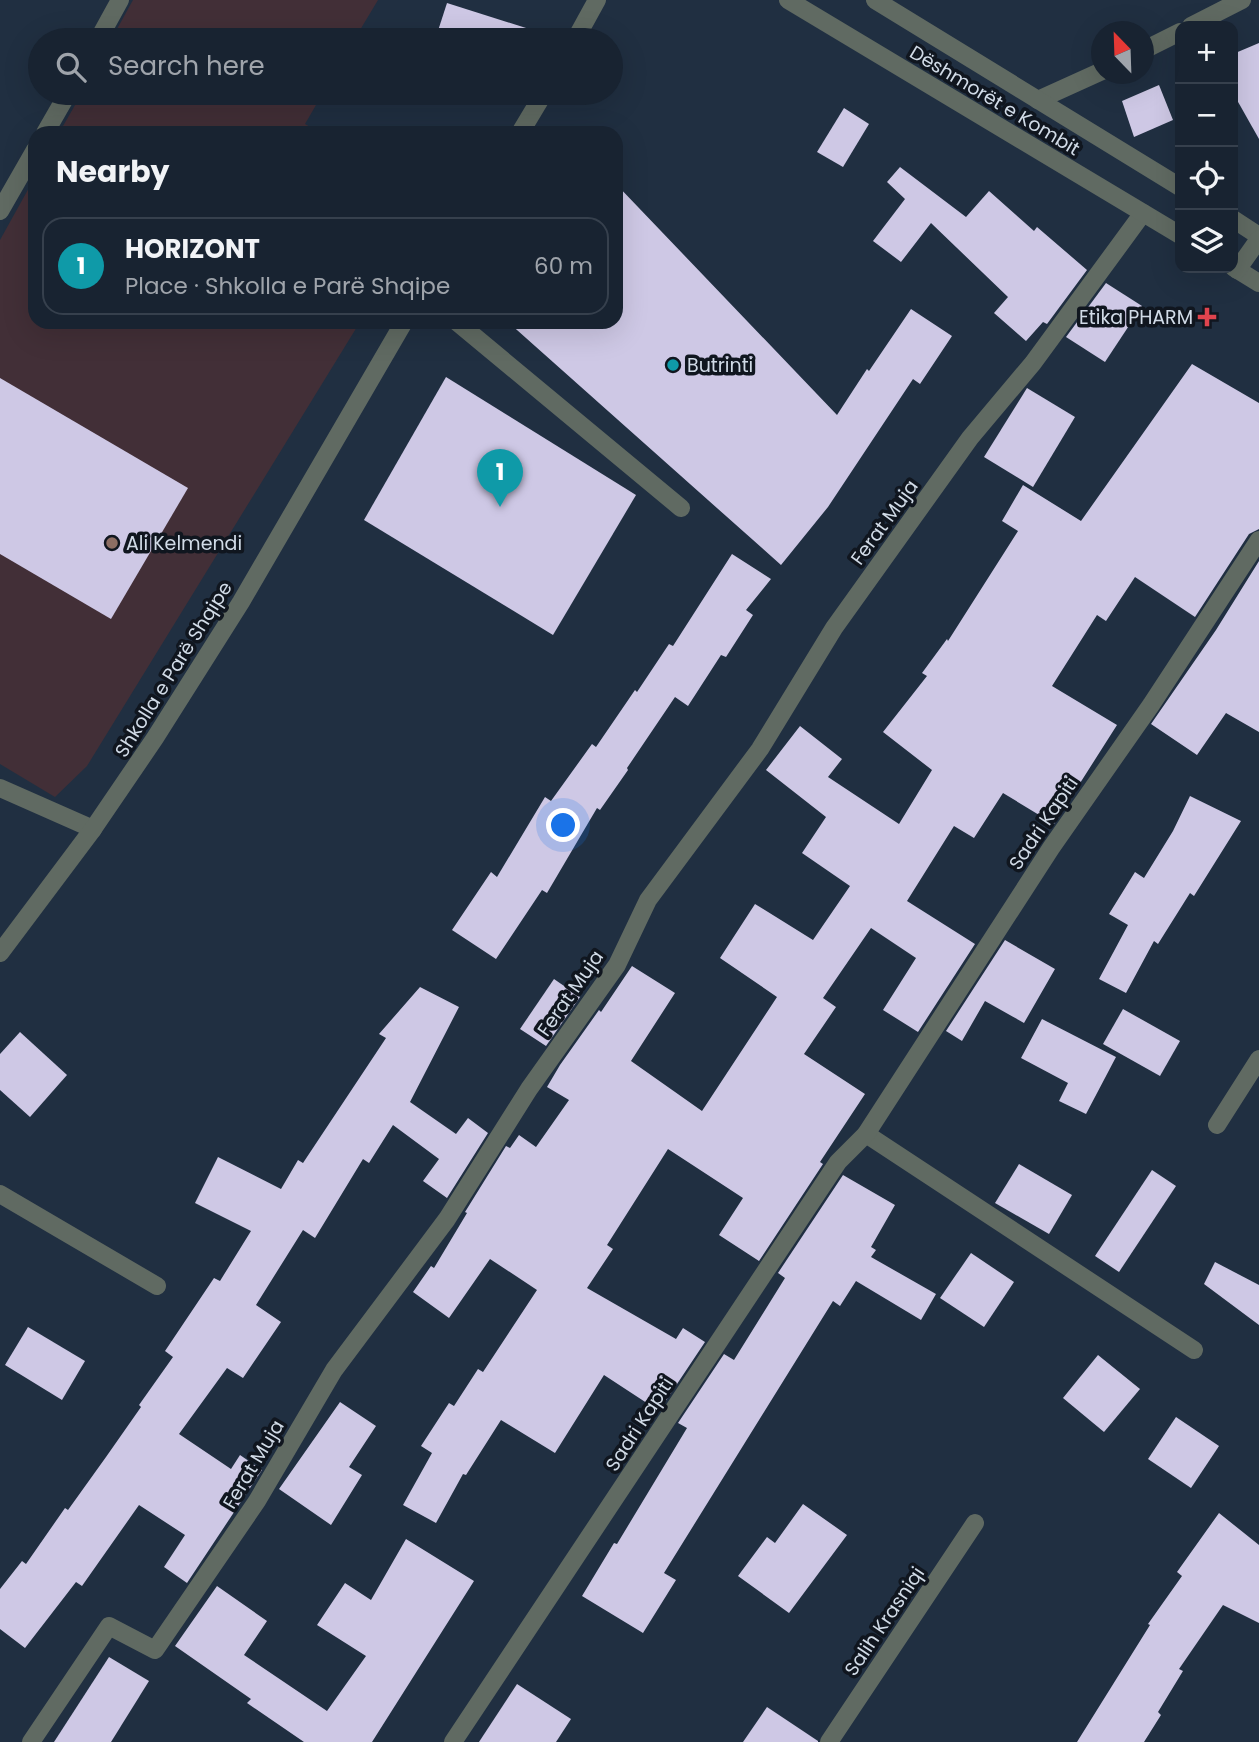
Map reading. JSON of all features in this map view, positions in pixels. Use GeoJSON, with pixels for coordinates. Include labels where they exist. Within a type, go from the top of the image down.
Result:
{"type":"FeatureCollection","features":[{"type":"Feature","properties":{"kind":"street"},"geometry":{"type":"LineString","coordinates":[[105,28],[120,0]]}},
{"type":"Feature","properties":{"kind":"street"},"geometry":{"type":"LineString","coordinates":[[582,28],[597,0]]}},
{"type":"Feature","properties":{"kind":"street","name":"Dëshmorët e Kombit"},"geometry":{"type":"LineString","coordinates":[[788,0],[1175,232]]}},
{"type":"Feature","properties":{"kind":"street","name":"Dëshmorët e Kombit"},"geometry":{"type":"LineString","coordinates":[[875,0],[1175,184]]}},
{"type":"Feature","properties":{"kind":"street"},"geometry":{"type":"LineString","coordinates":[[1201,21],[1242,0]]}},
{"type":"Feature","properties":{"kind":"street"},"geometry":{"type":"LineString","coordinates":[[1154,45],[1175,34]]}},
{"type":"Feature","properties":{"kind":"street"},"geometry":{"type":"LineString","coordinates":[[1038,100],[1091,76]]}},
{"type":"Feature","properties":{"kind":"street"},"geometry":{"type":"LineString","coordinates":[[49,126],[61,105]]}},
{"type":"Feature","properties":{"kind":"street"},"geometry":{"type":"LineString","coordinates":[[524,126],[537,105]]}},
{"type":"Feature","properties":{"kind":"street"},"geometry":{"type":"LineString","coordinates":[[0,211],[28,162]]}},
{"type":"Feature","properties":{"kind":"street","name":"Ferat Muja"},"geometry":{"type":"LineString","coordinates":[[31,1742],[109,1626],[155,1650],[257,1501],[334,1370],[447,1219],[529,1089],[617,965],[648,900],[760,749],[834,628],[970,438],[1033,363],[1143,213]]}},
{"type":"Feature","properties":{"kind":"street"},"geometry":{"type":"LineString","coordinates":[[1238,222],[1259,237],[1238,265]]}},
{"type":"Feature","properties":{"kind":"street"},"geometry":{"type":"LineString","coordinates":[[1238,271],[1259,283]]}},
{"type":"Feature","properties":{"kind":"street","name":"Shkolla e Parë Shqipe"},"geometry":{"type":"LineString","coordinates":[[0,953],[93,829],[155,738],[241,602],[400,329]]}},
{"type":"Feature","properties":{"kind":"street"},"geometry":{"type":"LineString","coordinates":[[465,329],[681,508]]}},
{"type":"Feature","properties":{"kind":"street","name":"Sadri Kapiti"},"geometry":{"type":"LineString","coordinates":[[453,1742],[838,1162],[866,1134],[1051,848],[1151,705],[1259,540]]}},
{"type":"Feature","properties":{"kind":"street"},"geometry":{"type":"LineString","coordinates":[[0,788],[93,829]]}},
{"type":"Feature","properties":{"kind":"street"},"geometry":{"type":"LineString","coordinates":[[1217,1125],[1259,1059]]}},
{"type":"Feature","properties":{"kind":"street"},"geometry":{"type":"LineString","coordinates":[[866,1134],[1194,1350]]}},
{"type":"Feature","properties":{"kind":"street"},"geometry":{"type":"LineString","coordinates":[[0,1194],[157,1286]]}},
{"type":"Feature","properties":{"kind":"street","name":"Salih Krasniqi"},"geometry":{"type":"LineString","coordinates":[[829,1742],[975,1523]]}},
{"type":"Feature","properties":{"kind":"shaded area"},"geometry":{"type":"Polygon","coordinates":[[[133,0],[378,0],[361,28],[118,28],[133,0]]]}},
{"type":"Feature","properties":{"kind":"shaded area"},"geometry":{"type":"Polygon","coordinates":[[[75,105],[316,105],[305,124],[308,126],[63,126],[75,105]]]}},
{"type":"Feature","properties":{"kind":"shaded area","name":"Ali Kelmendi"},"geometry":{"type":"Polygon","coordinates":[[[28,190],[28,329],[356,329],[87,766],[55,797],[0,764],[0,240],[28,190]]]}},
{"type":"Feature","properties":{"kind":"building"},"geometry":{"type":"Polygon","coordinates":[[[447,3],[526,28],[439,28],[447,3]]]}},
{"type":"Feature","properties":{"kind":"building"},"geometry":{"type":"Polygon","coordinates":[[[1259,43],[1259,139],[1238,102],[1238,52],[1259,43]]]}},
{"type":"Feature","properties":{"kind":"building"},"geometry":{"type":"Polygon","coordinates":[[[1159,85],[1173,120],[1134,137],[1122,101],[1159,85]]]}},
{"type":"Feature","properties":{"kind":"building"},"geometry":{"type":"Polygon","coordinates":[[[844,108],[869,124],[843,167],[817,152],[844,108]]]}},
{"type":"Feature","properties":{"kind":"building"},"geometry":{"type":"Polygon","coordinates":[[[900,167],[966,217],[989,191],[1034,231],[1037,227],[1087,270],[1047,324],[1043,322],[1026,341],[994,313],[1008,297],[931,223],[901,262],[873,241],[905,199],[887,182],[900,167]]]}},
{"type":"Feature","properties":{"kind":"building","name":"Butrinti"},"geometry":{"type":"Polygon","coordinates":[[[623,191],[837,415],[911,309],[952,336],[920,384],[913,379],[828,507],[781,565],[516,329],[623,329],[623,191]]]}},
{"type":"Feature","properties":{"kind":"building"},"geometry":{"type":"Polygon","coordinates":[[[1106,283],[1142,306],[1105,362],[1066,337],[1106,283]]]}},
{"type":"Feature","properties":{"kind":"building"},"geometry":{"type":"Polygon","coordinates":[[[1192,364],[1259,403],[1259,529],[1249,534],[1195,617],[1135,577],[1106,621],[1097,615],[1052,686],[1117,725],[1054,824],[1003,793],[974,838],[954,826],[907,901],[975,944],[918,1032],[883,1010],[916,958],[871,928],[823,998],[836,1007],[804,1054],[865,1094],[759,1261],[719,1235],[743,1198],[668,1149],[607,1245],[613,1249],[587,1288],[676,1339],[683,1328],[705,1342],[659,1411],[604,1375],[555,1453],[501,1420],[466,1475],[463,1474],[436,1523],[403,1505],[432,1453],[421,1446],[449,1403],[454,1406],[478,1369],[483,1372],[537,1290],[490,1259],[449,1318],[413,1292],[431,1266],[434,1268],[506,1146],[510,1148],[519,1135],[536,1147],[569,1100],[547,1087],[560,1065],[632,966],[675,993],[631,1061],[702,1111],[777,997],[720,958],[755,904],[813,940],[850,886],[802,853],[826,817],[766,770],[800,726],[842,759],[828,777],[899,824],[932,770],[883,732],[927,676],[922,673],[947,639],[948,641],[1018,531],[1002,521],[1023,485],[1081,521],[1192,364]]]}},
{"type":"Feature","properties":{"kind":"building"},"geometry":{"type":"Polygon","coordinates":[[[446,377],[636,495],[553,635],[364,520],[446,377]]]}},
{"type":"Feature","properties":{"kind":"building"},"geometry":{"type":"Polygon","coordinates":[[[0,378],[188,488],[111,619],[0,554],[0,378]]]}},
{"type":"Feature","properties":{"kind":"building"},"geometry":{"type":"Polygon","coordinates":[[[1027,388],[1075,417],[1033,487],[984,457],[1027,388]]]}},
{"type":"Feature","properties":{"kind":"building"},"geometry":{"type":"Polygon","coordinates":[[[732,554],[771,579],[746,610],[753,615],[726,657],[721,655],[688,706],[675,697],[600,810],[597,808],[547,893],[542,890],[496,959],[452,930],[491,872],[497,877],[545,797],[551,801],[592,744],[596,747],[669,644],[673,646],[732,554]]]}},
{"type":"Feature","properties":{"kind":"building"},"geometry":{"type":"Polygon","coordinates":[[[1259,561],[1259,732],[1226,713],[1197,755],[1151,724],[1216,630],[1259,561]]]}},
{"type":"Feature","properties":{"kind":"building"},"geometry":{"type":"Polygon","coordinates":[[[1190,796],[1241,821],[1194,896],[1190,893],[1158,944],[1154,941],[1126,993],[1099,979],[1128,925],[1109,914],[1135,872],[1144,878],[1173,831],[1190,796]]]}},
{"type":"Feature","properties":{"kind":"building"},"geometry":{"type":"Polygon","coordinates":[[[1005,940],[1055,969],[1024,1023],[985,1001],[962,1041],[946,1031],[1005,940]]]}},
{"type":"Feature","properties":{"kind":"building"},"geometry":{"type":"Polygon","coordinates":[[[554,979],[580,997],[546,1046],[520,1029],[554,979]]]}},
{"type":"Feature","properties":{"kind":"building"},"geometry":{"type":"Polygon","coordinates":[[[420,987],[459,1007],[410,1102],[456,1134],[468,1118],[488,1133],[447,1198],[423,1181],[439,1159],[393,1125],[369,1163],[363,1159],[315,1238],[303,1230],[256,1305],[281,1322],[243,1378],[227,1368],[179,1434],[231,1469],[240,1455],[262,1470],[187,1583],[164,1567],[185,1535],[139,1505],[82,1586],[76,1582],[25,1648],[0,1629],[0,1589],[22,1561],[26,1564],[65,1508],[68,1510],[106,1457],[173,1357],[165,1351],[214,1278],[220,1281],[251,1231],[195,1203],[218,1157],[281,1189],[298,1160],[303,1163],[386,1038],[379,1034],[420,987]]]}},
{"type":"Feature","properties":{"kind":"building"},"geometry":{"type":"Polygon","coordinates":[[[1123,1009],[1180,1041],[1160,1076],[1103,1044],[1123,1009]]]}},
{"type":"Feature","properties":{"kind":"building"},"geometry":{"type":"Polygon","coordinates":[[[1042,1019],[1116,1057],[1086,1114],[1059,1101],[1068,1083],[1021,1058],[1042,1019]]]}},
{"type":"Feature","properties":{"kind":"building"},"geometry":{"type":"Polygon","coordinates":[[[20,1032],[67,1075],[30,1117],[0,1090],[0,1054],[20,1032]]]}},
{"type":"Feature","properties":{"kind":"building"},"geometry":{"type":"Polygon","coordinates":[[[1019,1164],[1072,1195],[1049,1234],[995,1203],[1019,1164]]]}},
{"type":"Feature","properties":{"kind":"building"},"geometry":{"type":"Polygon","coordinates":[[[1152,1170],[1176,1186],[1119,1272],[1095,1256],[1152,1170]]]}},
{"type":"Feature","properties":{"kind":"building"},"geometry":{"type":"Polygon","coordinates":[[[843,1175],[895,1205],[871,1247],[876,1250],[871,1257],[936,1294],[921,1320],[856,1281],[840,1306],[833,1301],[664,1573],[676,1580],[643,1633],[582,1596],[614,1543],[617,1544],[687,1428],[678,1423],[724,1354],[734,1360],[785,1278],[778,1273],[843,1175]]]}},
{"type":"Feature","properties":{"kind":"building"},"geometry":{"type":"Polygon","coordinates":[[[971,1253],[1014,1282],[984,1327],[940,1298],[971,1253]]]}},
{"type":"Feature","properties":{"kind":"building"},"geometry":{"type":"Polygon","coordinates":[[[1215,1262],[1259,1285],[1259,1325],[1204,1284],[1215,1262]]]}},
{"type":"Feature","properties":{"kind":"building"},"geometry":{"type":"Polygon","coordinates":[[[28,1327],[85,1361],[62,1400],[5,1365],[28,1327]]]}},
{"type":"Feature","properties":{"kind":"building"},"geometry":{"type":"Polygon","coordinates":[[[1098,1355],[1140,1389],[1104,1432],[1063,1398],[1098,1355]]]}},
{"type":"Feature","properties":{"kind":"building"},"geometry":{"type":"Polygon","coordinates":[[[340,1402],[376,1426],[349,1467],[362,1475],[331,1525],[279,1489],[340,1402]]]}},
{"type":"Feature","properties":{"kind":"building"},"geometry":{"type":"Polygon","coordinates":[[[1176,1417],[1219,1446],[1191,1488],[1148,1459],[1176,1417]]]}},
{"type":"Feature","properties":{"kind":"building"},"geometry":{"type":"Polygon","coordinates":[[[803,1504],[847,1535],[789,1613],[738,1576],[767,1537],[775,1543],[803,1504]]]}},
{"type":"Feature","properties":{"kind":"building"},"geometry":{"type":"Polygon","coordinates":[[[1219,1513],[1259,1545],[1259,1623],[1223,1605],[1179,1669],[1183,1671],[1158,1712],[1161,1715],[1144,1742],[1077,1742],[1150,1625],[1148,1624],[1182,1576],[1177,1572],[1219,1513]]]}},
{"type":"Feature","properties":{"kind":"building"},"geometry":{"type":"Polygon","coordinates":[[[406,1539],[474,1581],[372,1742],[304,1742],[247,1703],[251,1699],[175,1646],[217,1586],[267,1621],[244,1655],[327,1711],[366,1656],[317,1625],[345,1583],[371,1600],[406,1539]]]}},
{"type":"Feature","properties":{"kind":"building"},"geometry":{"type":"Polygon","coordinates":[[[109,1657],[149,1681],[111,1742],[54,1742],[109,1657]]]}},
{"type":"Feature","properties":{"kind":"building"},"geometry":{"type":"Polygon","coordinates":[[[517,1684],[571,1719],[556,1742],[479,1742],[517,1684]]]}},
{"type":"Feature","properties":{"kind":"building"},"geometry":{"type":"Polygon","coordinates":[[[767,1707],[818,1741],[818,1742],[743,1742],[767,1707]]]}},
{"type":"Feature","properties":{"kind":"place","name":"Etika PHARM"},"geometry":{"type":"Point","coordinates":[1207,317]}},
{"type":"Feature","properties":{"kind":"place","name":"Butrinti"},"geometry":{"type":"Point","coordinates":[673,365]}},
{"type":"Feature","properties":{"kind":"place","name":"HORIZONT"},"geometry":{"type":"Point","coordinates":[500,507]}},
{"type":"Feature","properties":{"kind":"place","name":"Ali Kelmendi"},"geometry":{"type":"Point","coordinates":[112,543]}}]}
